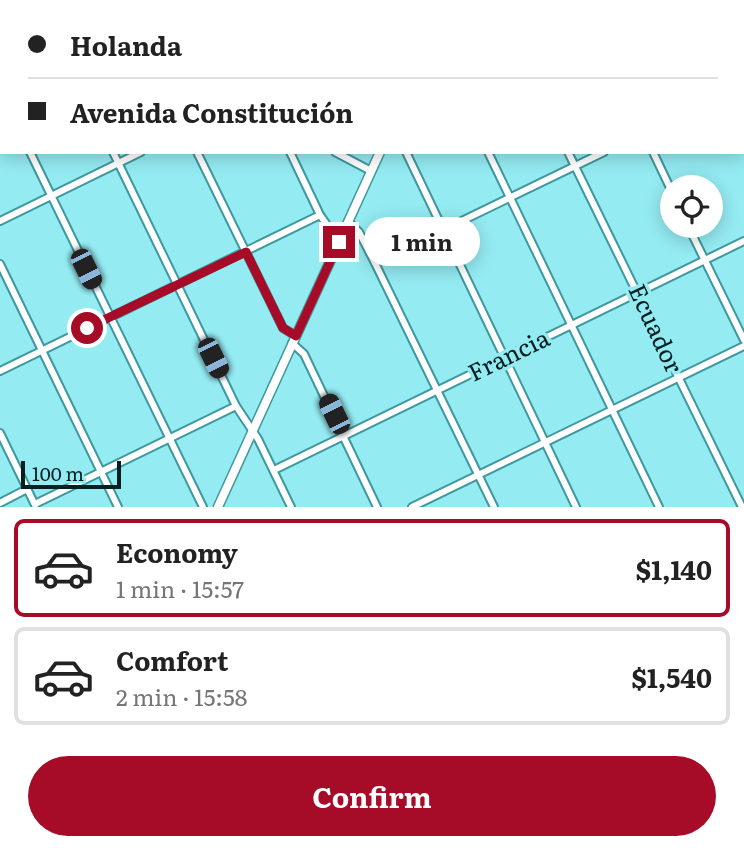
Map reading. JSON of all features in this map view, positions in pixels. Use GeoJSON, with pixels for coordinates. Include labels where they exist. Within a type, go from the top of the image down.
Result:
{"type":"FeatureCollection","features":[{"type":"Feature","properties":{"kind":"main road"},"geometry":{"type":"LineString","coordinates":[[218,507],[379,154]]}},
{"type":"Feature","properties":{"kind":"street"},"geometry":{"type":"LineString","coordinates":[[31,154],[203,507]]}},
{"type":"Feature","properties":{"kind":"street"},"geometry":{"type":"LineString","coordinates":[[114,154],[236,406],[274,470],[291,507]]}},
{"type":"Feature","properties":{"kind":"street"},"geometry":{"type":"LineString","coordinates":[[0,221],[137,154]]}},
{"type":"Feature","properties":{"kind":"street"},"geometry":{"type":"LineString","coordinates":[[198,154],[283,328],[304,354],[377,507]]}},
{"type":"Feature","properties":{"kind":"street"},"geometry":{"type":"LineString","coordinates":[[291,154],[320,215],[339,242]]}},
{"type":"Feature","properties":{"kind":"street"},"geometry":{"type":"LineString","coordinates":[[339,154],[372,171]]}},
{"type":"Feature","properties":{"kind":"street"},"geometry":{"type":"LineString","coordinates":[[407,154],[576,507]]}},
{"type":"Feature","properties":{"kind":"street"},"geometry":{"type":"LineString","coordinates":[[489,154],[659,507]]}},
{"type":"Feature","properties":{"kind":"street","name":"Ecuador"},"geometry":{"type":"LineString","coordinates":[[569,154],[742,507]]}},
{"type":"Feature","properties":{"kind":"street"},"geometry":{"type":"LineString","coordinates":[[375,263],[600,154]]}},
{"type":"Feature","properties":{"kind":"street"},"geometry":{"type":"LineString","coordinates":[[654,154],[664,175]]}},
{"type":"Feature","properties":{"kind":"street"},"geometry":{"type":"LineString","coordinates":[[0,371],[320,215]]}},
{"type":"Feature","properties":{"kind":"street"},"geometry":{"type":"LineString","coordinates":[[348,222],[359,232],[375,263],[494,507]]}},
{"type":"Feature","properties":{"kind":"street"},"geometry":{"type":"LineString","coordinates":[[694,238],[744,340]]}},
{"type":"Feature","properties":{"kind":"street","name":"Francia"},"geometry":{"type":"LineString","coordinates":[[274,470],[744,241]]}},
{"type":"Feature","properties":{"kind":"street"},"geometry":{"type":"LineString","coordinates":[[0,264],[118,507]]}},
{"type":"Feature","properties":{"kind":"street"},"geometry":{"type":"LineString","coordinates":[[412,507],[744,346]]}},
{"type":"Feature","properties":{"kind":"street"},"geometry":{"type":"LineString","coordinates":[[0,433],[35,505],[236,406]]}},
{"type":"Feature","properties":{"kind":"street"},"geometry":{"type":"LineString","coordinates":[[0,503],[27,489]]}},
{"type":"Feature","properties":{"kind":"route"},"geometry":{"type":"LineString","coordinates":[[87,328],[246,252],[283,328],[296,336],[339,242]]}}]}
